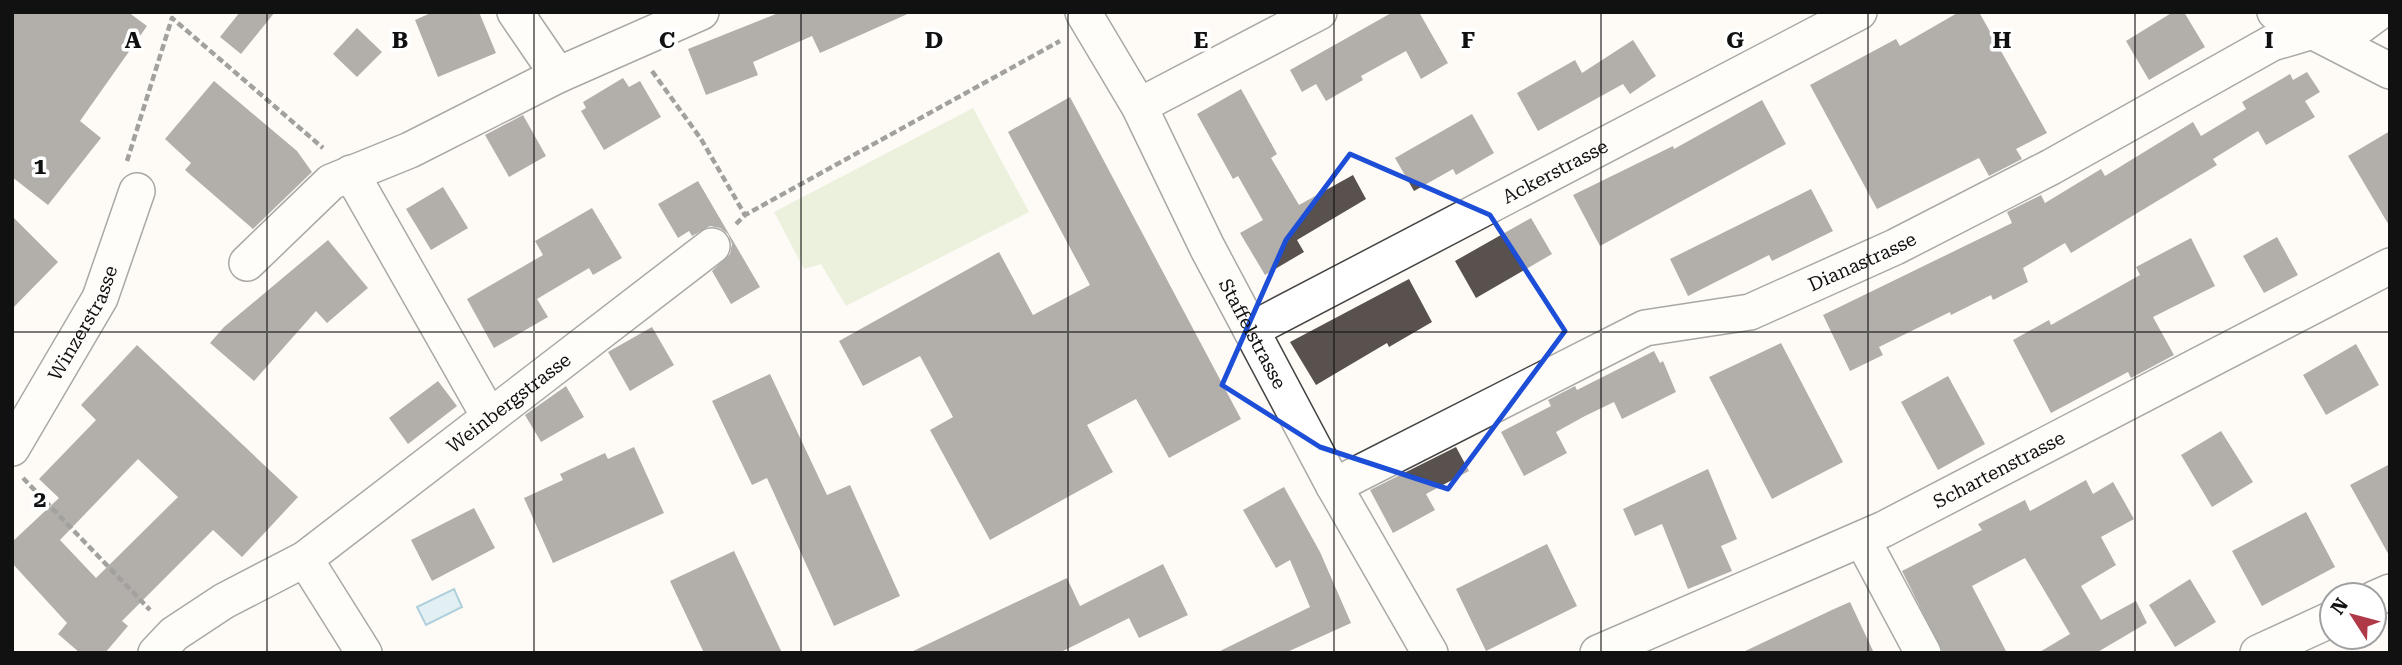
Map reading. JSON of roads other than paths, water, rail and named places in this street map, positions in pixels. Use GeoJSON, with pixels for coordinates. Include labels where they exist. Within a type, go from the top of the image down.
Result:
{"type":"FeatureCollection","features":[{"type":"Feature","properties":{"kind":"street"},"geometry":{"type":"LineString","coordinates":[[515,12],[558,75]]}},
{"type":"Feature","properties":{"kind":"street"},"geometry":{"type":"LineString","coordinates":[[247,263],[331,182],[410,150],[558,75],[634,44],[701,12]]}},
{"type":"Feature","properties":{"kind":"street"},"geometry":{"type":"LineString","coordinates":[[1139,106],[1319,12]]}},
{"type":"Feature","properties":{"kind":"street","name":"Ackerstrasse"},"geometry":{"type":"LineString","coordinates":[[1251,330],[1859,12]]}},
{"type":"Feature","properties":{"kind":"street"},"geometry":{"type":"LineString","coordinates":[[2275,12],[2390,71]]}},
{"type":"Feature","properties":{"kind":"street","name":"Dianastrasse"},"geometry":{"type":"LineString","coordinates":[[1334,486],[1645,328],[1750,312],[1895,247],[2051,167],[2272,43],[2313,31],[2338,31],[2360,26],[2379,12]]}},
{"type":"Feature","properties":{"kind":"street","name":"Staffelstrasse"},"geometry":{"type":"LineString","coordinates":[[1086,18],[1139,106],[1251,330],[1334,486],[1430,653]]}},
{"type":"Feature","properties":{"kind":"street"},"geometry":{"type":"LineString","coordinates":[[351,173],[489,416]]}},
{"type":"Feature","properties":{"kind":"street","name":"Winzerstrasse"},"geometry":{"type":"LineString","coordinates":[[17,463],[100,298],[138,191]]}},
{"type":"Feature","properties":{"kind":"street","name":"Weinbergstrasse"},"geometry":{"type":"LineString","coordinates":[[165,643],[223,601],[305,559],[712,246]]}},
{"type":"Feature","properties":{"kind":"street","name":"Schartenstrasse"},"geometry":{"type":"LineString","coordinates":[[1598,653],[1862,539],[2390,266]]}},
{"type":"Feature","properties":{"kind":"street"},"geometry":{"type":"LineString","coordinates":[[1862,539],[1923,653]]}},
{"type":"Feature","properties":{"kind":"street"},"geometry":{"type":"LineString","coordinates":[[305,559],[363,653]]}},
{"type":"Feature","properties":{"kind":"street"},"geometry":{"type":"LineString","coordinates":[[2258,653],[2318,625]]}},
{"type":"Feature","properties":{"kind":"water"},"geometry":{"type":"Polygon","coordinates":[[[454,589],[462,607],[426,625],[417,607],[454,589]]]}}]}
